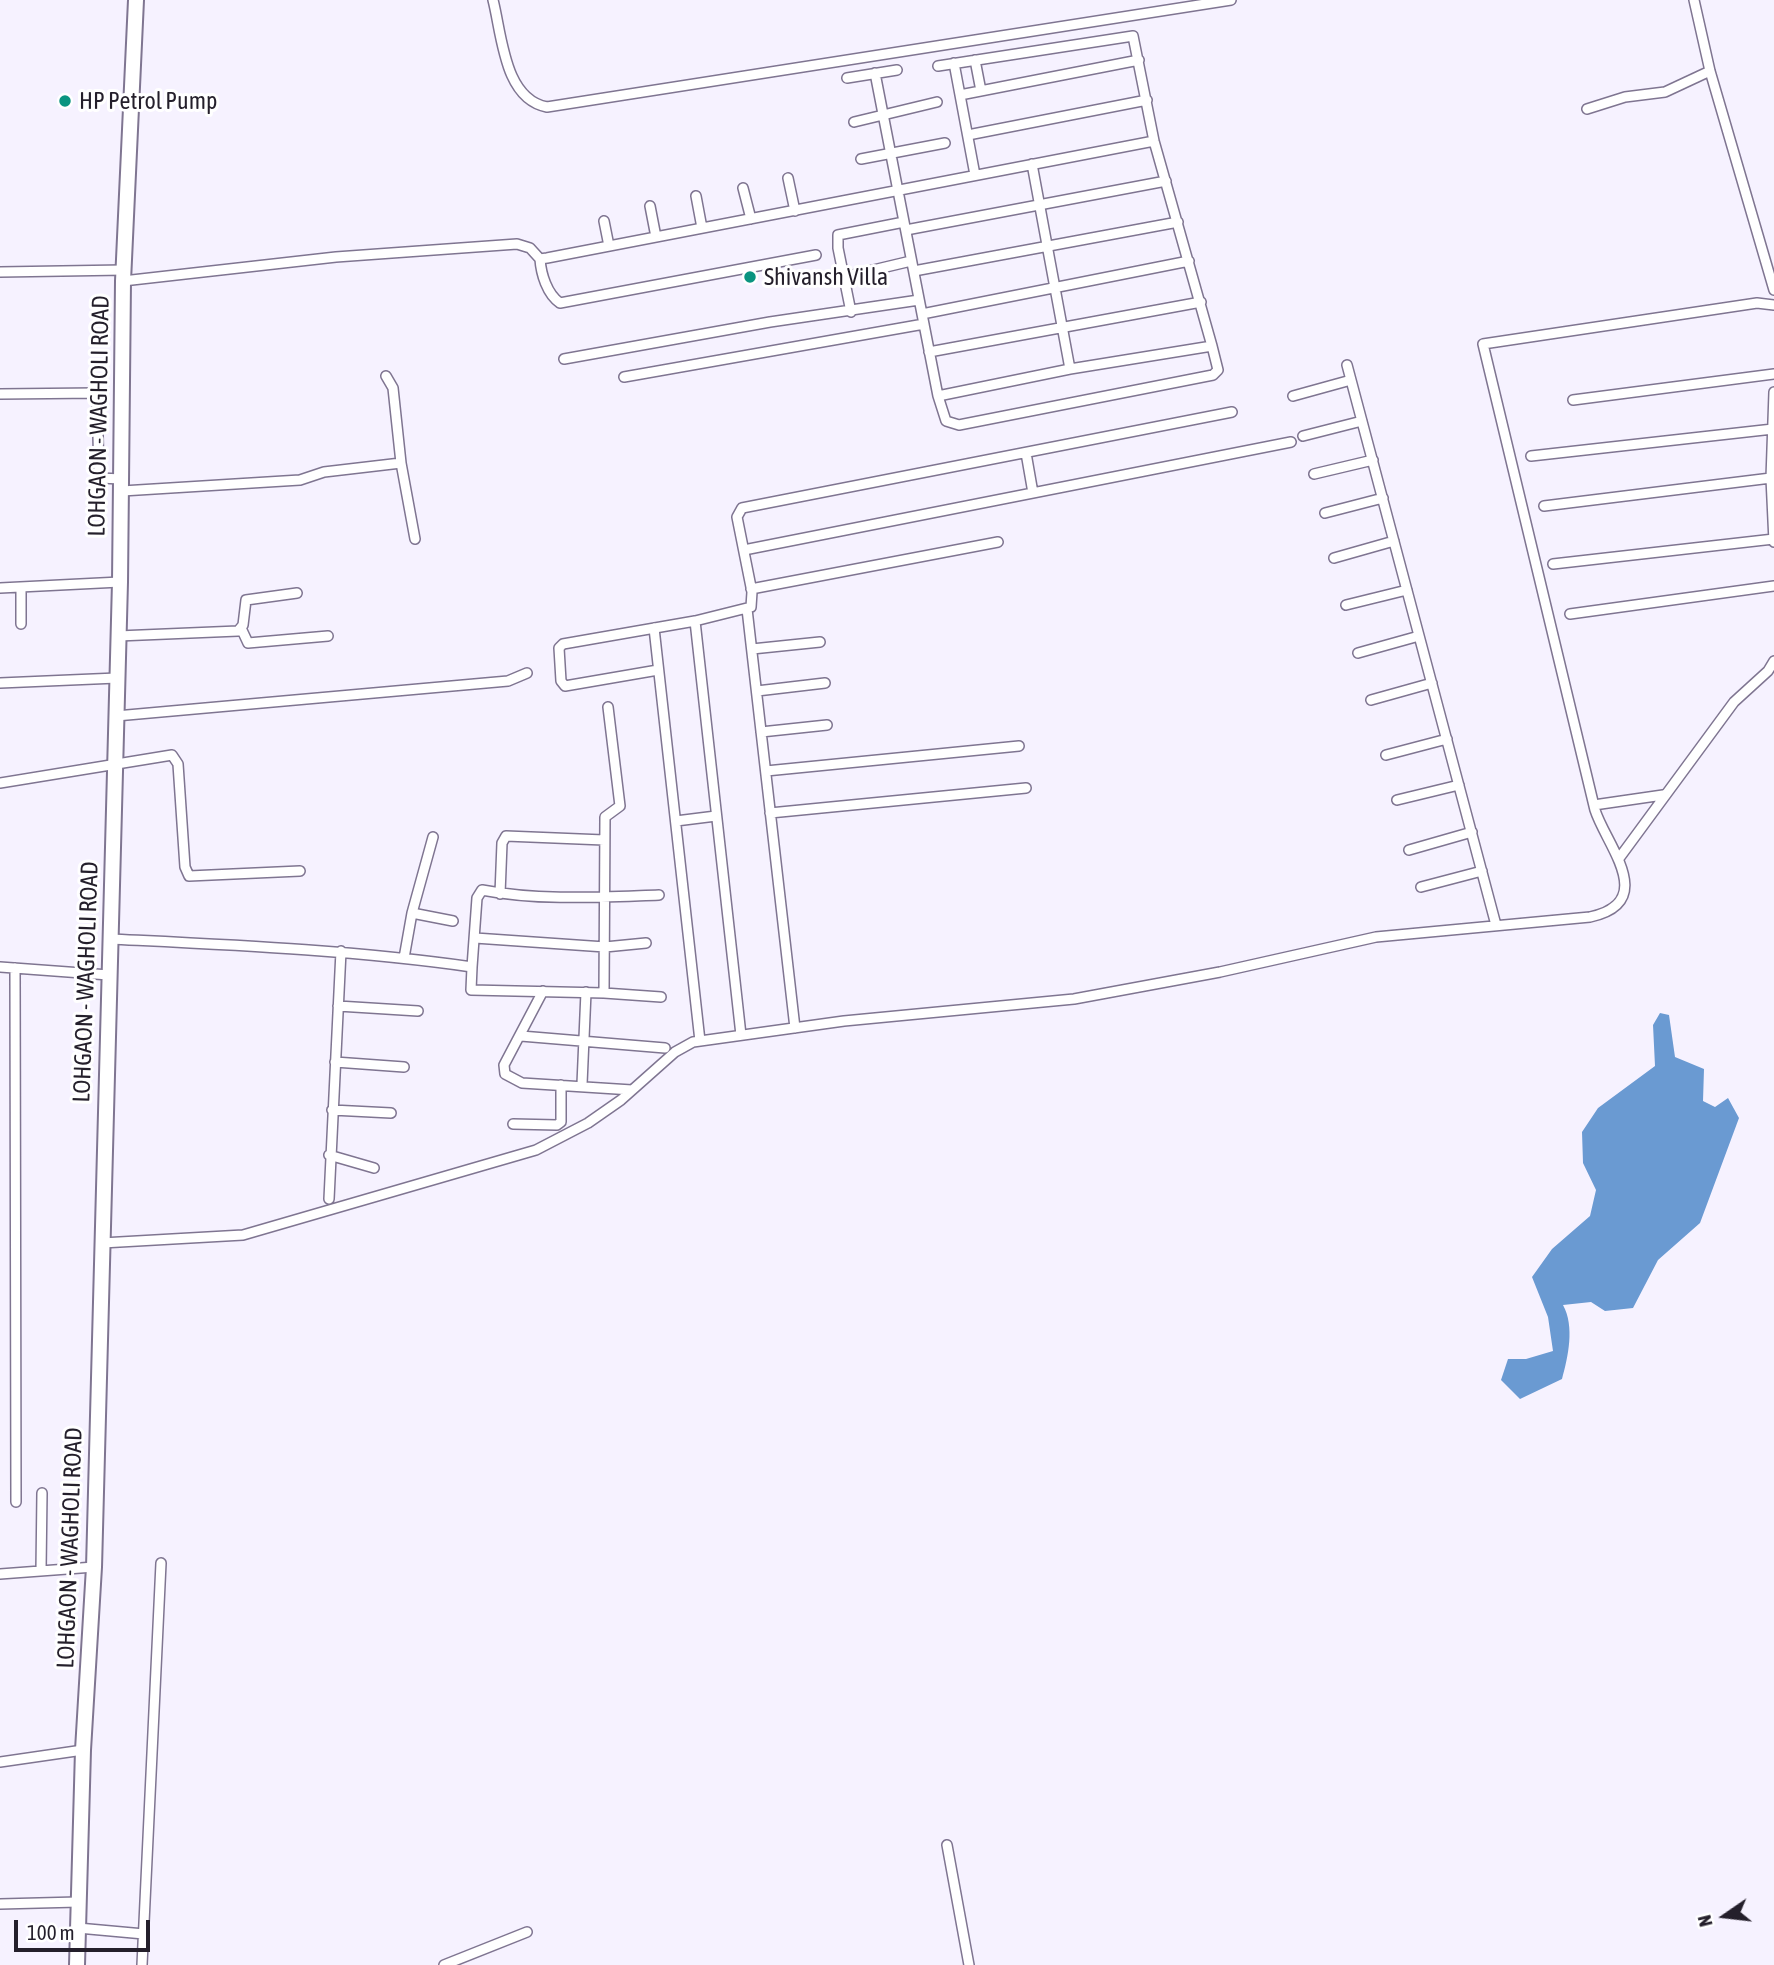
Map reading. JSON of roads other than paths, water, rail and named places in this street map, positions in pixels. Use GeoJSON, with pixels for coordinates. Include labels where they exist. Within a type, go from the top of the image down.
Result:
{"type":"FeatureCollection","features":[{"type":"Feature","properties":{"kind":"main road","name":"LOHGAON - WAGHOLI ROAD"},"geometry":{"type":"LineString","coordinates":[[76,1965],[83,1750],[94,1567],[120,582],[124,276],[136,0]]}},
{"type":"Feature","properties":{"kind":"street"},"geometry":{"type":"LineString","coordinates":[[494,0],[515,83],[532,102],[547,107],[1231,0]]}},
{"type":"Feature","properties":{"kind":"street"},"geometry":{"type":"LineString","coordinates":[[1694,0],[1710,71],[1774,289]]}},
{"type":"Feature","properties":{"kind":"street"},"geometry":{"type":"LineString","coordinates":[[876,73],[929,352],[946,421],[959,425],[1213,376],[1218,370],[1154,141],[1135,39],[1130,35],[938,66]]}},
{"type":"Feature","properties":{"kind":"street"},"geometry":{"type":"LineString","coordinates":[[975,60],[981,91]]}},
{"type":"Feature","properties":{"kind":"street"},"geometry":{"type":"LineString","coordinates":[[960,95],[1139,60]]}},
{"type":"Feature","properties":{"kind":"street"},"geometry":{"type":"LineString","coordinates":[[954,63],[975,175]]}},
{"type":"Feature","properties":{"kind":"street"},"geometry":{"type":"LineString","coordinates":[[847,78],[897,69]]}},
{"type":"Feature","properties":{"kind":"street"},"geometry":{"type":"LineString","coordinates":[[1587,109],[1633,95],[1665,92],[1710,71]]}},
{"type":"Feature","properties":{"kind":"street"},"geometry":{"type":"LineString","coordinates":[[968,135],[1147,100]]}},
{"type":"Feature","properties":{"kind":"street"},"geometry":{"type":"LineString","coordinates":[[854,122],[937,102]]}},
{"type":"Feature","properties":{"kind":"street"},"geometry":{"type":"LineString","coordinates":[[540,258],[1154,141]]}},
{"type":"Feature","properties":{"kind":"street"},"geometry":{"type":"LineString","coordinates":[[861,159],[946,144]]}},
{"type":"Feature","properties":{"kind":"street"},"geometry":{"type":"LineString","coordinates":[[1032,164],[1070,369]]}},
{"type":"Feature","properties":{"kind":"street"},"geometry":{"type":"LineString","coordinates":[[788,178],[795,211]]}},
{"type":"Feature","properties":{"kind":"street"},"geometry":{"type":"LineString","coordinates":[[850,312],[838,235],[1040,205],[1166,181]]}},
{"type":"Feature","properties":{"kind":"street"},"geometry":{"type":"LineString","coordinates":[[743,188],[751,219]]}},
{"type":"Feature","properties":{"kind":"street"},"geometry":{"type":"LineString","coordinates":[[696,196],[702,228]]}},
{"type":"Feature","properties":{"kind":"street"},"geometry":{"type":"LineString","coordinates":[[650,206],[656,237]]}},
{"type":"Feature","properties":{"kind":"street"},"geometry":{"type":"LineString","coordinates":[[604,221],[609,246]]}},
{"type":"Feature","properties":{"kind":"street"},"geometry":{"type":"LineString","coordinates":[[844,277],[1047,246],[1178,222]]}},
{"type":"Feature","properties":{"kind":"street"},"geometry":{"type":"LineString","coordinates":[[0,272],[124,276],[517,244],[530,248],[540,258],[542,275],[553,296],[560,303],[816,255]]}},
{"type":"Feature","properties":{"kind":"street"},"geometry":{"type":"LineString","coordinates":[[922,314],[1189,261]]}},
{"type":"Feature","properties":{"kind":"street"},"geometry":{"type":"LineString","coordinates":[[564,359],[770,322],[919,300]]}},
{"type":"Feature","properties":{"kind":"street"},"geometry":{"type":"LineString","coordinates":[[929,352],[1201,302]]}},
{"type":"Feature","properties":{"kind":"street"},"geometry":{"type":"LineString","coordinates":[[102,1243],[235,1237],[536,1150],[588,1123],[686,1044],[914,1013],[1074,999],[1220,972],[1376,937],[1590,917],[1609,911],[1616,906],[1624,884],[1620,857],[1594,805],[1483,344],[1757,303],[1774,305]]}},
{"type":"Feature","properties":{"kind":"street"},"geometry":{"type":"LineString","coordinates":[[624,377],[924,324]]}},
{"type":"Feature","properties":{"kind":"street"},"geometry":{"type":"LineString","coordinates":[[938,396],[1070,369],[1212,346]]}},
{"type":"Feature","properties":{"kind":"street"},"geometry":{"type":"LineString","coordinates":[[1348,365],[1496,925]]}},
{"type":"Feature","properties":{"kind":"street"},"geometry":{"type":"LineString","coordinates":[[1573,400],[1774,374]]}},
{"type":"Feature","properties":{"kind":"street"},"geometry":{"type":"LineString","coordinates":[[386,376],[393,388],[401,463],[415,538]]}},
{"type":"Feature","properties":{"kind":"street"},"geometry":{"type":"LineString","coordinates":[[1293,396],[1351,380]]}},
{"type":"Feature","properties":{"kind":"street"},"geometry":{"type":"LineString","coordinates":[[1553,564],[1774,541],[1771,478],[1774,392]]}},
{"type":"Feature","properties":{"kind":"street"},"geometry":{"type":"LineString","coordinates":[[0,394],[97,393],[99,478],[122,485],[300,480],[324,471],[401,463]]}},
{"type":"Feature","properties":{"kind":"street"},"geometry":{"type":"LineString","coordinates":[[658,670],[571,686],[561,681],[560,645],[695,621],[747,609],[754,604],[737,517],[742,508],[1232,412]]}},
{"type":"Feature","properties":{"kind":"street"},"geometry":{"type":"LineString","coordinates":[[1303,436],[1362,421]]}},
{"type":"Feature","properties":{"kind":"street"},"geometry":{"type":"LineString","coordinates":[[1531,456],[1773,429]]}},
{"type":"Feature","properties":{"kind":"street"},"geometry":{"type":"LineString","coordinates":[[744,551],[1291,442]]}},
{"type":"Feature","properties":{"kind":"street"},"geometry":{"type":"LineString","coordinates":[[1026,453],[1033,493]]}},
{"type":"Feature","properties":{"kind":"street"},"geometry":{"type":"LineString","coordinates":[[1314,474],[1373,460]]}},
{"type":"Feature","properties":{"kind":"street"},"geometry":{"type":"LineString","coordinates":[[1544,506],[1771,478]]}},
{"type":"Feature","properties":{"kind":"street"},"geometry":{"type":"LineString","coordinates":[[1325,513],[1383,498]]}},
{"type":"Feature","properties":{"kind":"street"},"geometry":{"type":"LineString","coordinates":[[1334,558],[1394,541]]}},
{"type":"Feature","properties":{"kind":"street"},"geometry":{"type":"LineString","coordinates":[[751,589],[998,542]]}},
{"type":"Feature","properties":{"kind":"street"},"geometry":{"type":"LineString","coordinates":[[0,588],[120,582]]}},
{"type":"Feature","properties":{"kind":"street"},"geometry":{"type":"LineString","coordinates":[[1570,614],[1774,586]]}},
{"type":"Feature","properties":{"kind":"street"},"geometry":{"type":"LineString","coordinates":[[21,587],[22,624]]}},
{"type":"Feature","properties":{"kind":"street"},"geometry":{"type":"LineString","coordinates":[[1346,605],[1407,590]]}},
{"type":"Feature","properties":{"kind":"street"},"geometry":{"type":"LineString","coordinates":[[298,593],[246,600],[241,628],[248,643],[328,636]]}},
{"type":"Feature","properties":{"kind":"street"},"geometry":{"type":"LineString","coordinates":[[747,609],[795,1028]]}},
{"type":"Feature","properties":{"kind":"street"},"geometry":{"type":"LineString","coordinates":[[695,621],[741,1035]]}},
{"type":"Feature","properties":{"kind":"street"},"geometry":{"type":"LineString","coordinates":[[118,636],[232,632],[241,628]]}},
{"type":"Feature","properties":{"kind":"street"},"geometry":{"type":"LineString","coordinates":[[654,628],[700,1041]]}},
{"type":"Feature","properties":{"kind":"street"},"geometry":{"type":"LineString","coordinates":[[1359,653],[1419,636]]}},
{"type":"Feature","properties":{"kind":"street"},"geometry":{"type":"LineString","coordinates":[[752,649],[820,642]]}},
{"type":"Feature","properties":{"kind":"street"},"geometry":{"type":"LineString","coordinates":[[1620,857],[1734,702],[1768,671],[1774,661]]}},
{"type":"Feature","properties":{"kind":"street"},"geometry":{"type":"LineString","coordinates":[[116,716],[508,681],[527,673]]}},
{"type":"Feature","properties":{"kind":"street"},"geometry":{"type":"LineString","coordinates":[[0,683],[117,678]]}},
{"type":"Feature","properties":{"kind":"street"},"geometry":{"type":"LineString","coordinates":[[757,691],[825,683]]}},
{"type":"Feature","properties":{"kind":"street"},"geometry":{"type":"LineString","coordinates":[[1371,700],[1432,683]]}},
{"type":"Feature","properties":{"kind":"street"},"geometry":{"type":"LineString","coordinates":[[604,993],[606,814],[617,811],[620,806],[608,708]]}},
{"type":"Feature","properties":{"kind":"street"},"geometry":{"type":"LineString","coordinates":[[761,732],[827,725]]}},
{"type":"Feature","properties":{"kind":"street"},"geometry":{"type":"LineString","coordinates":[[1386,755],[1447,739]]}},
{"type":"Feature","properties":{"kind":"street"},"geometry":{"type":"LineString","coordinates":[[766,771],[1019,746]]}},
{"type":"Feature","properties":{"kind":"street"},"geometry":{"type":"LineString","coordinates":[[0,783],[115,766],[167,754],[177,760],[185,867],[190,876],[300,871]]}},
{"type":"Feature","properties":{"kind":"street"},"geometry":{"type":"LineString","coordinates":[[1397,800],[1459,785]]}},
{"type":"Feature","properties":{"kind":"street"},"geometry":{"type":"LineString","coordinates":[[770,813],[1027,788]]}},
{"type":"Feature","properties":{"kind":"street"},"geometry":{"type":"LineString","coordinates":[[1594,805],[1663,795]]}},
{"type":"Feature","properties":{"kind":"street"},"geometry":{"type":"LineString","coordinates":[[676,821],[716,816]]}},
{"type":"Feature","properties":{"kind":"street"},"geometry":{"type":"LineString","coordinates":[[1409,850],[1472,832]]}},
{"type":"Feature","properties":{"kind":"street"},"geometry":{"type":"LineString","coordinates":[[500,894],[502,843],[506,836],[604,840]]}},
{"type":"Feature","properties":{"kind":"street"},"geometry":{"type":"LineString","coordinates":[[404,958],[412,913],[433,837]]}},
{"type":"Feature","properties":{"kind":"street"},"geometry":{"type":"LineString","coordinates":[[1421,887],[1482,871]]}},
{"type":"Feature","properties":{"kind":"street"},"geometry":{"type":"LineString","coordinates":[[659,895],[479,892],[471,990],[586,992],[661,997]]}},
{"type":"Feature","properties":{"kind":"street"},"geometry":{"type":"LineString","coordinates":[[412,913],[453,922]]}},
{"type":"Feature","properties":{"kind":"street"},"geometry":{"type":"LineString","coordinates":[[475,938],[605,947],[646,943]]}},
{"type":"Feature","properties":{"kind":"street"},"geometry":{"type":"LineString","coordinates":[[110,939],[341,951],[472,967]]}},
{"type":"Feature","properties":{"kind":"street"},"geometry":{"type":"LineString","coordinates":[[329,1199],[341,951]]}},
{"type":"Feature","properties":{"kind":"street"},"geometry":{"type":"LineString","coordinates":[[0,967],[109,975]]}},
{"type":"Feature","properties":{"kind":"street"},"geometry":{"type":"LineString","coordinates":[[15,968],[16,1502]]}},
{"type":"Feature","properties":{"kind":"street"},"geometry":{"type":"LineString","coordinates":[[543,991],[504,1065],[505,1074],[522,1083],[582,1084],[632,1090]]}},
{"type":"Feature","properties":{"kind":"street"},"geometry":{"type":"LineString","coordinates":[[582,1084],[586,992]]}},
{"type":"Feature","properties":{"kind":"street"},"geometry":{"type":"LineString","coordinates":[[338,1006],[418,1010]]}},
{"type":"Feature","properties":{"kind":"street"},"geometry":{"type":"LineString","coordinates":[[521,1036],[665,1048]]}},
{"type":"Feature","properties":{"kind":"street"},"geometry":{"type":"LineString","coordinates":[[335,1062],[404,1067]]}},
{"type":"Feature","properties":{"kind":"street"},"geometry":{"type":"LineString","coordinates":[[513,1124],[556,1125],[561,1122],[562,1085]]}},
{"type":"Feature","properties":{"kind":"street"},"geometry":{"type":"LineString","coordinates":[[332,1110],[390,1113]]}},
{"type":"Feature","properties":{"kind":"street"},"geometry":{"type":"LineString","coordinates":[[330,1156],[374,1168]]}},
{"type":"Feature","properties":{"kind":"street"},"geometry":{"type":"LineString","coordinates":[[41,1570],[42,1493]]}},
{"type":"Feature","properties":{"kind":"street"},"geometry":{"type":"LineString","coordinates":[[142,1965],[160,1563]]}},
{"type":"Feature","properties":{"kind":"street"},"geometry":{"type":"LineString","coordinates":[[0,1574],[94,1567]]}},
{"type":"Feature","properties":{"kind":"street"},"geometry":{"type":"LineString","coordinates":[[0,1762],[83,1750]]}},
{"type":"Feature","properties":{"kind":"street"},"geometry":{"type":"LineString","coordinates":[[947,1845],[969,1965]]}},
{"type":"Feature","properties":{"kind":"street"},"geometry":{"type":"LineString","coordinates":[[0,1904],[78,1902]]}},
{"type":"Feature","properties":{"kind":"street"},"geometry":{"type":"LineString","coordinates":[[78,1928],[144,1934]]}},
{"type":"Feature","properties":{"kind":"street"},"geometry":{"type":"LineString","coordinates":[[444,1965],[527,1932]]}},
{"type":"Feature","properties":{"kind":"water"},"geometry":{"type":"Polygon","coordinates":[[[1660,1013],[1669,1015],[1675,1057],[1704,1069],[1703,1101],[1715,1107],[1728,1098],[1739,1118],[1700,1223],[1658,1260],[1633,1308],[1605,1311],[1591,1302],[1563,1305],[1570,1332],[1562,1379],[1520,1399],[1501,1380],[1508,1359],[1526,1359],[1553,1351],[1548,1317],[1532,1277],[1552,1249],[1590,1216],[1596,1190],[1583,1163],[1582,1132],[1598,1108],[1655,1066],[1653,1025],[1660,1013]]]}},
{"type":"Feature","properties":{"kind":"place","name":"HP Petrol Pump"},"geometry":{"type":"Point","coordinates":[65,101]}},
{"type":"Feature","properties":{"kind":"place","name":"Shivansh Villa"},"geometry":{"type":"Point","coordinates":[750,277]}}]}
